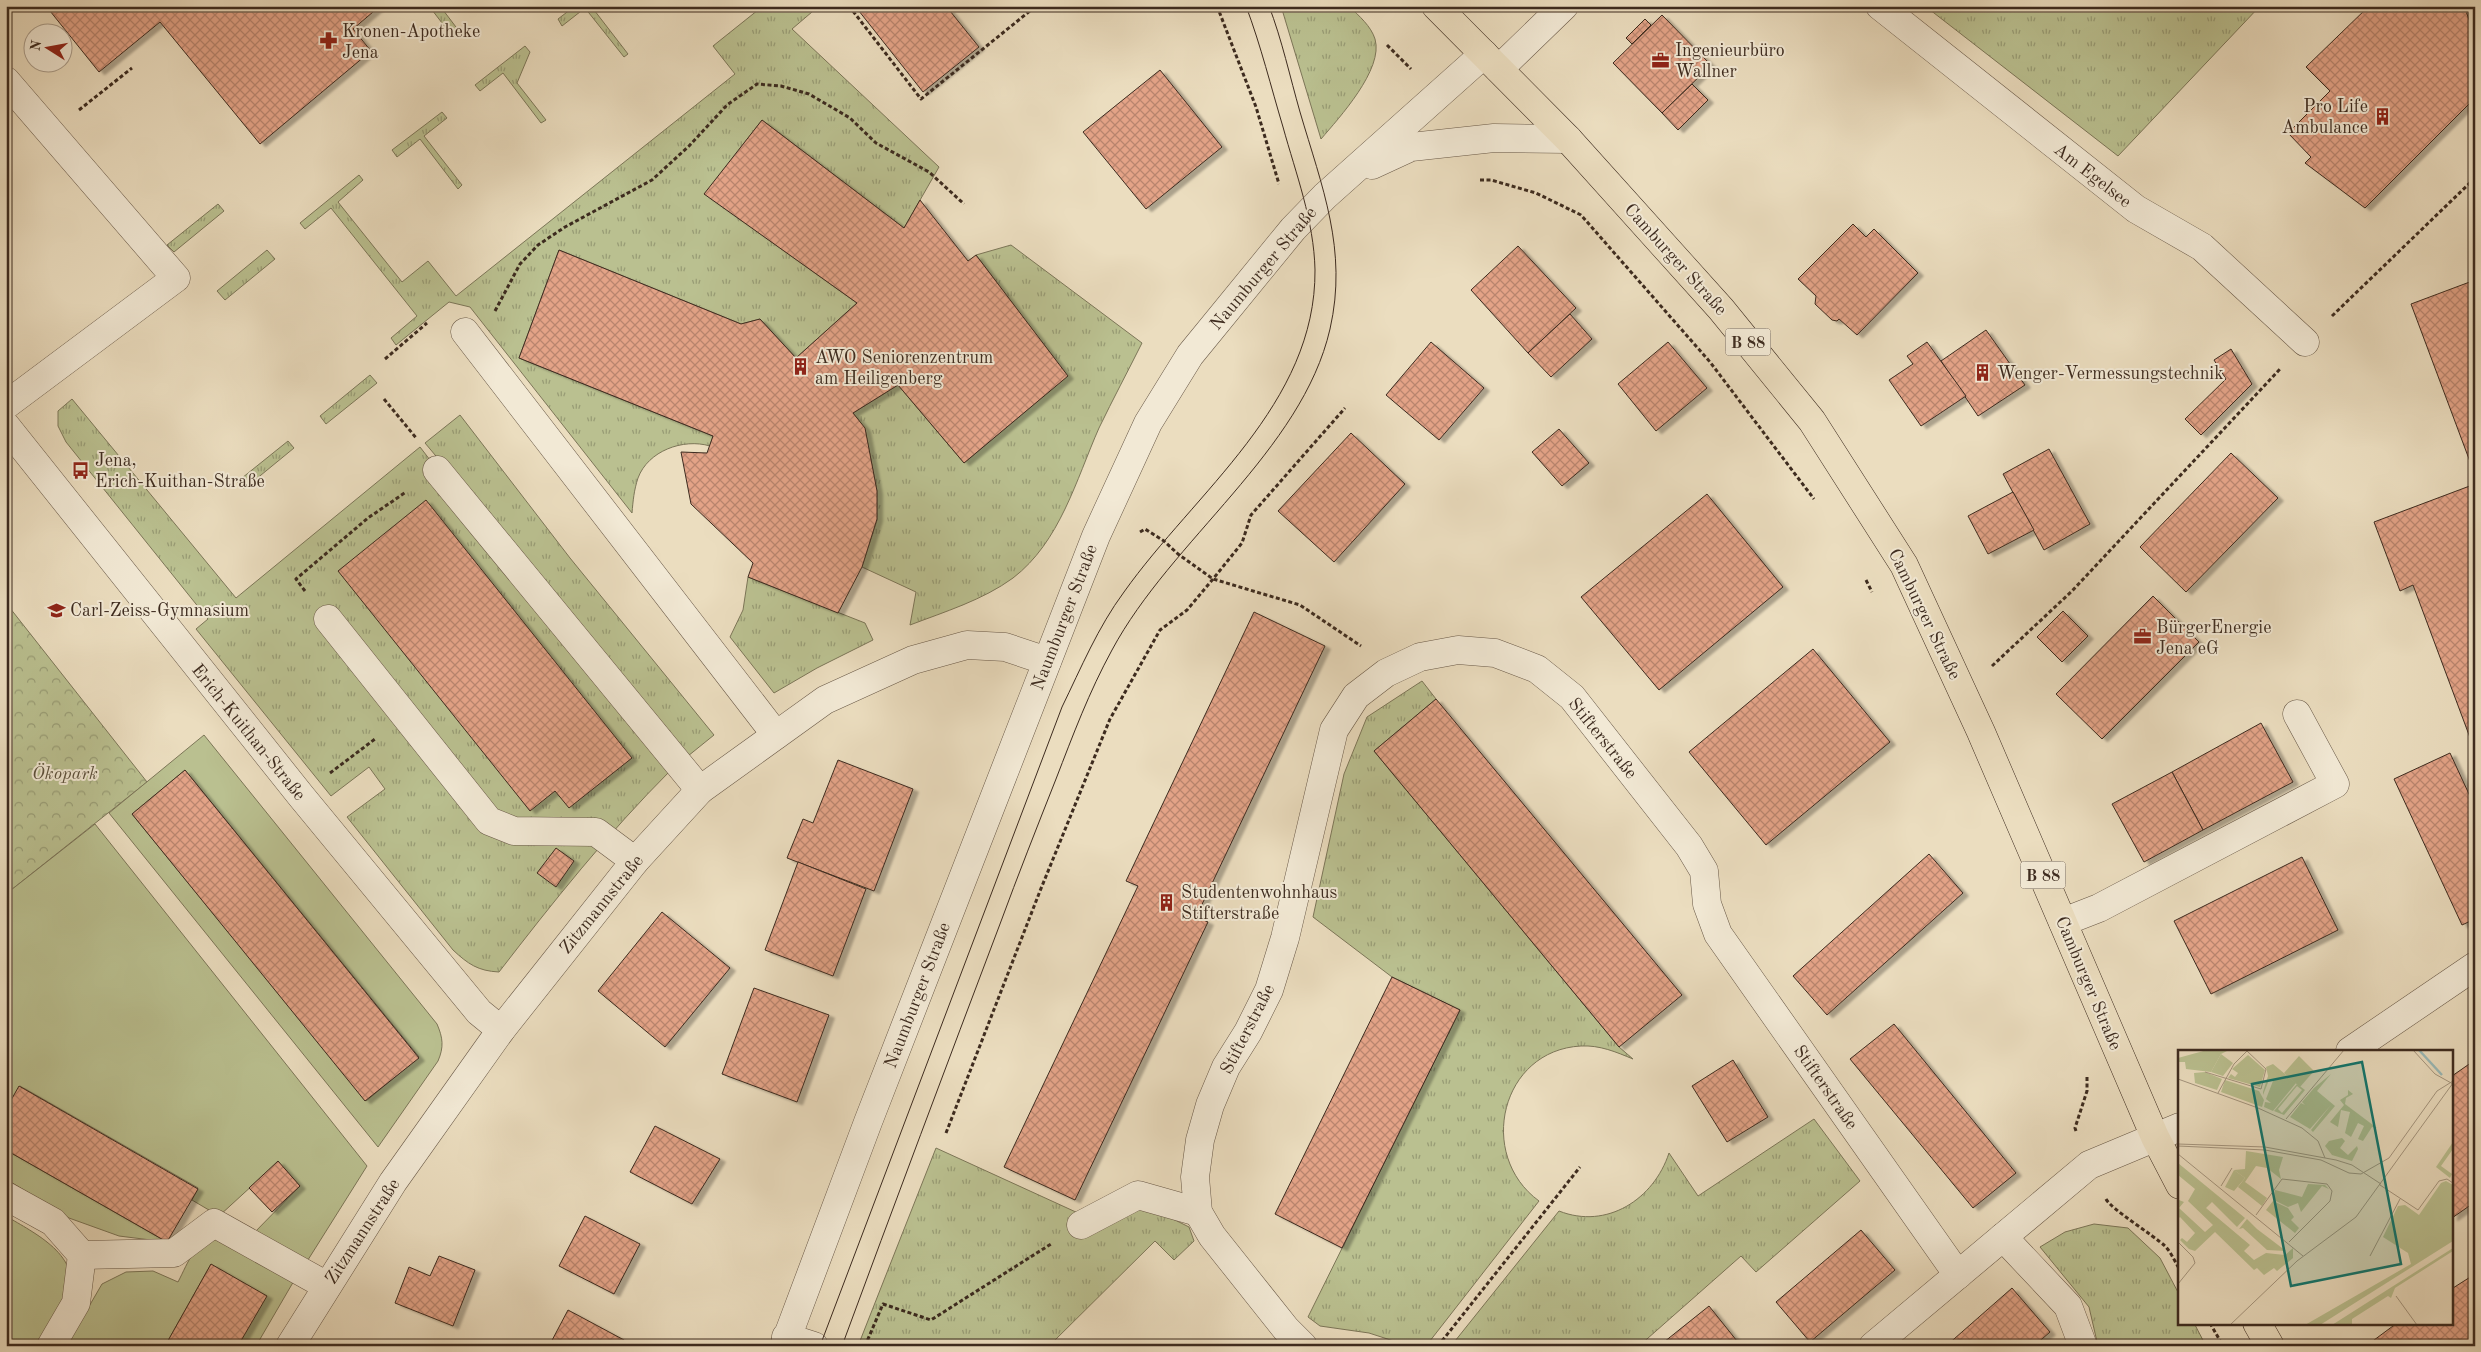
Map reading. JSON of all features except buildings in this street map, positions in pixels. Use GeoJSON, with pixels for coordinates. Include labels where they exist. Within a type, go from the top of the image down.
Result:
{"type":"FeatureCollection","features":[{"type":"Feature","properties":{"kind":"main road","name":"B 88"},"geometry":{"type":"LineString","coordinates":[[1436,6],[1491,62]]}},
{"type":"Feature","properties":{"kind":"main road","name":"Camburger Straße"},"geometry":{"type":"LineString","coordinates":[[1491,62],[1568,138],[1721,309],[1812,421],[1904,565],[1981,732],[2063,922],[2167,1132],[2178,1177]]}},
{"type":"Feature","properties":{"kind":"main road"},"geometry":{"type":"LineString","coordinates":[[2258,1324],[2270,1346]]}},
{"type":"Feature","properties":{"kind":"street"},"geometry":{"type":"LineString","coordinates":[[1491,62],[1564,6]]}},
{"type":"Feature","properties":{"kind":"street","name":"Am Egelsee"},"geometry":{"type":"LineString","coordinates":[[1880,6],[2136,209],[2202,247],[2305,342]]}},
{"type":"Feature","properties":{"kind":"street","name":"Naumburger Straße"},"geometry":{"type":"LineString","coordinates":[[785,1341],[1096,536],[1148,423],[1190,355],[1293,229],[1348,176],[1491,62]]}},
{"type":"Feature","properties":{"kind":"street"},"geometry":{"type":"LineString","coordinates":[[6,81],[176,278],[6,405]]}},
{"type":"Feature","properties":{"kind":"street"},"geometry":{"type":"LineString","coordinates":[[1348,176],[1411,148],[1494,138],[1568,138]]}},
{"type":"Feature","properties":{"kind":"street"},"geometry":{"type":"LineString","coordinates":[[465,332],[776,735]]}},
{"type":"Feature","properties":{"kind":"street","name":"Erich-Kuithan-Straße"},"geometry":{"type":"LineString","coordinates":[[6,426],[301,796],[479,1012],[501,1030]]}},
{"type":"Feature","properties":{"kind":"street"},"geometry":{"type":"LineString","coordinates":[[437,470],[700,790]]}},
{"type":"Feature","properties":{"kind":"street"},"geometry":{"type":"LineString","coordinates":[[328,619],[489,821],[514,830],[596,832],[635,861]]}},
{"type":"Feature","properties":{"kind":"street","name":"Zitzmannstraße"},"geometry":{"type":"LineString","coordinates":[[290,1346],[393,1182],[501,1030],[635,861],[700,790],[825,700],[913,660],[967,644],[1005,647],[1047,661]]}},
{"type":"Feature","properties":{"kind":"street","name":"Stifterstraße"},"geometry":{"type":"LineString","coordinates":[[1303,1346],[1286,1330],[1212,1236],[1198,1212],[1195,1177],[1200,1140],[1210,1105],[1226,1068],[1248,1032],[1269,990],[1286,938],[1334,730],[1356,696],[1394,669],[1420,657],[1458,650],[1496,653],[1537,669],[1572,697],[1689,846],[1704,871],[1707,904],[1718,934],[1958,1275]]}},
{"type":"Feature","properties":{"kind":"street"},"geometry":{"type":"LineString","coordinates":[[2063,922],[2099,908],[2335,784],[2297,714]]}},
{"type":"Feature","properties":{"kind":"street"},"geometry":{"type":"LineString","coordinates":[[2351,1050],[2475,966]]}},
{"type":"Feature","properties":{"kind":"street"},"geometry":{"type":"LineString","coordinates":[[1873,1346],[2089,1165],[2167,1132]]}},
{"type":"Feature","properties":{"kind":"street"},"geometry":{"type":"LineString","coordinates":[[1081,1225],[1138,1195],[1198,1212]]}},
{"type":"Feature","properties":{"kind":"street"},"geometry":{"type":"LineString","coordinates":[[6,1196],[53,1222],[82,1255],[76,1303],[51,1346]]}},
{"type":"Feature","properties":{"kind":"street"},"geometry":{"type":"LineString","coordinates":[[82,1255],[174,1253],[214,1223],[327,1286]]}},
{"type":"Feature","properties":{"kind":"street"},"geometry":{"type":"LineString","coordinates":[[2002,1237],[2068,1306],[2083,1346]]}},
{"type":"Feature","properties":{"kind":"street"},"geometry":{"type":"LineString","coordinates":[[785,1341],[814,1346]]}},
{"type":"Feature","properties":{"kind":"path"},"geometry":{"type":"LineString","coordinates":[[849,6],[921,99],[1036,6]]}},
{"type":"Feature","properties":{"kind":"path"},"geometry":{"type":"LineString","coordinates":[[1217,6],[1256,107],[1279,184]]}},
{"type":"Feature","properties":{"kind":"path"},"geometry":{"type":"LineString","coordinates":[[50,134],[132,68]]}},
{"type":"Feature","properties":{"kind":"path"},"geometry":{"type":"LineString","coordinates":[[483,355],[496,309],[520,264],[538,245],[564,227],[652,180],[689,146],[727,106],[757,84],[781,86],[810,94],[850,118],[876,143],[929,172],[964,204]]}},
{"type":"Feature","properties":{"kind":"path"},"geometry":{"type":"LineString","coordinates":[[1988,670],[2072,591],[2305,342],[2475,178]]}},
{"type":"Feature","properties":{"kind":"path"},"geometry":{"type":"LineString","coordinates":[[1472,180],[1491,180],[1536,193],[1581,215],[1710,362],[1817,503]]}},
{"type":"Feature","properties":{"kind":"path"},"geometry":{"type":"LineString","coordinates":[[384,400],[424,446]]}},
{"type":"Feature","properties":{"kind":"path"},"geometry":{"type":"LineString","coordinates":[[946,1133],[1040,890],[1110,719],[1160,630],[1187,610],[1213,579],[1242,543],[1251,515],[1345,408]]}},
{"type":"Feature","properties":{"kind":"path"},"geometry":{"type":"LineString","coordinates":[[328,619],[296,579],[368,518],[437,470]]}},
{"type":"Feature","properties":{"kind":"path"},"geometry":{"type":"LineString","coordinates":[[1138,533],[1145,529],[1164,541],[1178,554],[1213,579],[1300,605],[1365,648]]}},
{"type":"Feature","properties":{"kind":"path"},"geometry":{"type":"LineString","coordinates":[[1865,577],[1874,595]]}},
{"type":"Feature","properties":{"kind":"path"},"geometry":{"type":"LineString","coordinates":[[301,796],[405,716]]}},
{"type":"Feature","properties":{"kind":"path"},"geometry":{"type":"LineString","coordinates":[[2083,1068],[2087,1078],[2087,1091],[2075,1128],[2089,1165],[2109,1205],[2126,1214],[2167,1248],[2178,1267]]}},
{"type":"Feature","properties":{"kind":"path"},"geometry":{"type":"LineString","coordinates":[[1438,1346],[1580,1167]]}},
{"type":"Feature","properties":{"kind":"path"},"geometry":{"type":"LineString","coordinates":[[865,1346],[883,1304],[931,1320],[1081,1225]]}},
{"type":"Feature","properties":{"kind":"path"},"geometry":{"type":"LineString","coordinates":[[2211,1324],[2223,1346]]}},
{"type":"Feature","properties":{"kind":"green space"},"geometry":{"type":"Polygon","coordinates":[[[429,6],[440,6],[459,31],[452,36],[429,6]]]}},
{"type":"Feature","properties":{"kind":"green space"},"geometry":{"type":"Polygon","coordinates":[[[575,6],[591,6],[628,54],[624,57],[585,8],[562,26],[558,19],[575,6]]]}},
{"type":"Feature","properties":{"kind":"green space"},"geometry":{"type":"Polygon","coordinates":[[[763,6],[819,6],[792,29],[939,167],[904,228],[762,120],[705,194],[857,303],[796,358],[760,319],[741,324],[559,250],[519,358],[713,436],[710,446],[700,444],[678,445],[658,454],[650,460],[638,478],[632,513],[470,307],[449,302],[396,345],[391,338],[417,316],[331,208],[305,229],[300,223],[359,175],[363,180],[338,202],[402,282],[428,261],[456,296],[735,74],[713,46],[763,6]]]}},
{"type":"Feature","properties":{"kind":"green space"},"geometry":{"type":"Polygon","coordinates":[[[1281,6],[1349,6],[1368,25],[1375,39],[1376,51],[1367,78],[1348,106],[1321,139],[1281,6]]]}},
{"type":"Feature","properties":{"kind":"green space"},"geometry":{"type":"Polygon","coordinates":[[[1925,6],[2260,6],[2118,156],[1925,6]]]}},
{"type":"Feature","properties":{"kind":"green space"},"geometry":{"type":"Polygon","coordinates":[[[525,46],[530,52],[517,83],[546,120],[541,123],[503,73],[480,91],[475,85],[525,46]]]}},
{"type":"Feature","properties":{"kind":"green space"},"geometry":{"type":"Polygon","coordinates":[[[442,112],[447,118],[424,136],[462,185],[458,189],[420,139],[397,157],[392,150],[442,112]]]}},
{"type":"Feature","properties":{"kind":"green space"},"geometry":{"type":"Polygon","coordinates":[[[218,204],[224,211],[174,252],[167,245],[218,204]]]}},
{"type":"Feature","properties":{"kind":"green space"},"geometry":{"type":"Polygon","coordinates":[[[1011,245],[1142,343],[1099,428],[1065,509],[1043,547],[1013,578],[1001,586],[963,605],[910,625],[916,592],[862,567],[877,520],[877,491],[865,429],[853,413],[898,385],[964,463],[1067,376],[976,255],[1011,245]]]}},
{"type":"Feature","properties":{"kind":"green space"},"geometry":{"type":"Polygon","coordinates":[[[267,250],[275,259],[225,300],[217,291],[267,250]]]}},
{"type":"Feature","properties":{"kind":"green space"},"geometry":{"type":"Polygon","coordinates":[[[370,375],[377,383],[326,424],[320,416],[370,375]]]}},
{"type":"Feature","properties":{"kind":"green space"},"geometry":{"type":"Polygon","coordinates":[[[72,399],[236,598],[420,447],[670,771],[624,819],[581,869],[499,972],[474,966],[453,950],[347,817],[385,789],[369,767],[331,796],[196,629],[208,619],[66,442],[58,426],[58,411],[72,399]]]}},
{"type":"Feature","properties":{"kind":"green space"},"geometry":{"type":"Polygon","coordinates":[[[460,415],[570,558],[714,735],[688,756],[425,443],[460,415]]]}},
{"type":"Feature","properties":{"kind":"green space"},"geometry":{"type":"Polygon","coordinates":[[[288,441],[294,448],[244,489],[237,482],[288,441]]]}},
{"type":"Feature","properties":{"kind":"green space"},"geometry":{"type":"Polygon","coordinates":[[[748,577],[865,623],[873,640],[817,668],[774,693],[730,637],[743,610],[748,577]]]}},
{"type":"Feature","properties":{"kind":"green space","name":"Ökopark"},"geometry":{"type":"Polygon","coordinates":[[[6,603],[147,782],[6,894],[6,603]]]}},
{"type":"Feature","properties":{"kind":"green space"},"geometry":{"type":"Polygon","coordinates":[[[1422,681],[1436,699],[1374,751],[1619,1047],[1633,1059],[1608,1050],[1588,1046],[1554,1052],[1532,1065],[1516,1085],[1506,1108],[1504,1133],[1508,1158],[1519,1181],[1539,1201],[1426,1346],[1409,1346],[1369,1333],[1320,1326],[1308,1317],[1460,1010],[1392,977],[1313,917],[1344,774],[1367,717],[1422,681]]]}},
{"type":"Feature","properties":{"kind":"green space"},"geometry":{"type":"Polygon","coordinates":[[[204,735],[437,1024],[442,1042],[438,1061],[378,1147],[109,813],[204,735]],[[185,770],[132,814],[366,1101],[419,1057],[185,770]]]}},
{"type":"Feature","properties":{"kind":"green space"},"geometry":{"type":"Polygon","coordinates":[[[95,824],[367,1166],[306,1263],[252,1235],[300,1186],[278,1162],[219,1216],[192,1200],[198,1188],[20,1086],[6,1109],[6,894],[95,824]]]}},
{"type":"Feature","properties":{"kind":"green space"},"geometry":{"type":"Polygon","coordinates":[[[1814,1119],[1860,1181],[1756,1272],[1741,1256],[1639,1346],[1451,1346],[1559,1211],[1577,1216],[1594,1216],[1611,1213],[1626,1206],[1640,1197],[1652,1184],[1662,1169],[1669,1153],[1698,1196],[1814,1119]]]}},
{"type":"Feature","properties":{"kind":"green space"},"geometry":{"type":"Polygon","coordinates":[[[936,1148],[1078,1213],[1140,1209],[1163,1214],[1189,1227],[1194,1241],[1174,1260],[1155,1241],[1049,1346],[858,1346],[936,1148]]]}},
{"type":"Feature","properties":{"kind":"green space"},"geometry":{"type":"Polygon","coordinates":[[[6,1150],[167,1242],[119,1236],[69,1218],[6,1179],[6,1150]]]}},
{"type":"Feature","properties":{"kind":"green space"},"geometry":{"type":"Polygon","coordinates":[[[6,1216],[42,1238],[54,1248],[63,1258],[69,1270],[71,1283],[68,1298],[41,1346],[6,1346],[6,1216]]]}},
{"type":"Feature","properties":{"kind":"green space"},"geometry":{"type":"Polygon","coordinates":[[[2094,1224],[2128,1228],[2160,1258],[2178,1292],[2178,1324],[2195,1324],[2206,1346],[2098,1346],[2089,1307],[2040,1247],[2065,1232],[2094,1224]]]}},
{"type":"Feature","properties":{"kind":"green space"},"geometry":{"type":"Polygon","coordinates":[[[220,1239],[295,1279],[256,1346],[238,1346],[211,1264],[165,1346],[66,1346],[102,1284],[126,1272],[153,1271],[178,1282],[193,1253],[204,1244],[220,1239]]]}},
{"type":"Feature","properties":{"kind":"tram line"},"geometry":{"type":"LineString","coordinates":[[820,1346],[1062,707],[1076,678],[1098,633],[1124,592],[1246,444],[1274,404],[1296,363],[1310,318],[1315,270],[1314,252],[1299,180],[1266,66],[1246,6]]}},
{"type":"Feature","properties":{"kind":"tram line"},"geometry":{"type":"LineString","coordinates":[[842,1346],[1021,869],[1075,730],[1096,682],[1112,650],[1137,610],[1167,571],[1233,494],[1264,455],[1292,415],[1315,373],[1330,329],[1335,300],[1336,272],[1330,219],[1282,45],[1269,6]]}},
{"type":"Feature","properties":{"kind":"place","name":"Kronen-Apotheke Jena"},"geometry":{"type":"Point","coordinates":[328,41]}},
{"type":"Feature","properties":{"kind":"place","name":"Ingenieurbüro Wallner"},"geometry":{"type":"Point","coordinates":[1661,60]}},
{"type":"Feature","properties":{"kind":"place","name":"Pro Life Ambulance"},"geometry":{"type":"Point","coordinates":[2382,116]}},
{"type":"Feature","properties":{"kind":"place","name":"AWO Seniorenzentrum am Heiligenberg"},"geometry":{"type":"Point","coordinates":[801,367]}},
{"type":"Feature","properties":{"kind":"place","name":"Wenger-Vermessungstechnik"},"geometry":{"type":"Point","coordinates":[1983,373]}},
{"type":"Feature","properties":{"kind":"place","name":"Jena, Erich-Kuithan-Straße"},"geometry":{"type":"Point","coordinates":[81,470]}},
{"type":"Feature","properties":{"kind":"place","name":"Carl-Zeiss-Gymnasium"},"geometry":{"type":"Point","coordinates":[56,610]}},
{"type":"Feature","properties":{"kind":"place","name":"BürgerEnergie Jena eG"},"geometry":{"type":"Point","coordinates":[2142,637]}},
{"type":"Feature","properties":{"kind":"place","name":"Studentenwohnhaus Stifterstraße"},"geometry":{"type":"Point","coordinates":[1167,902]}}]}
